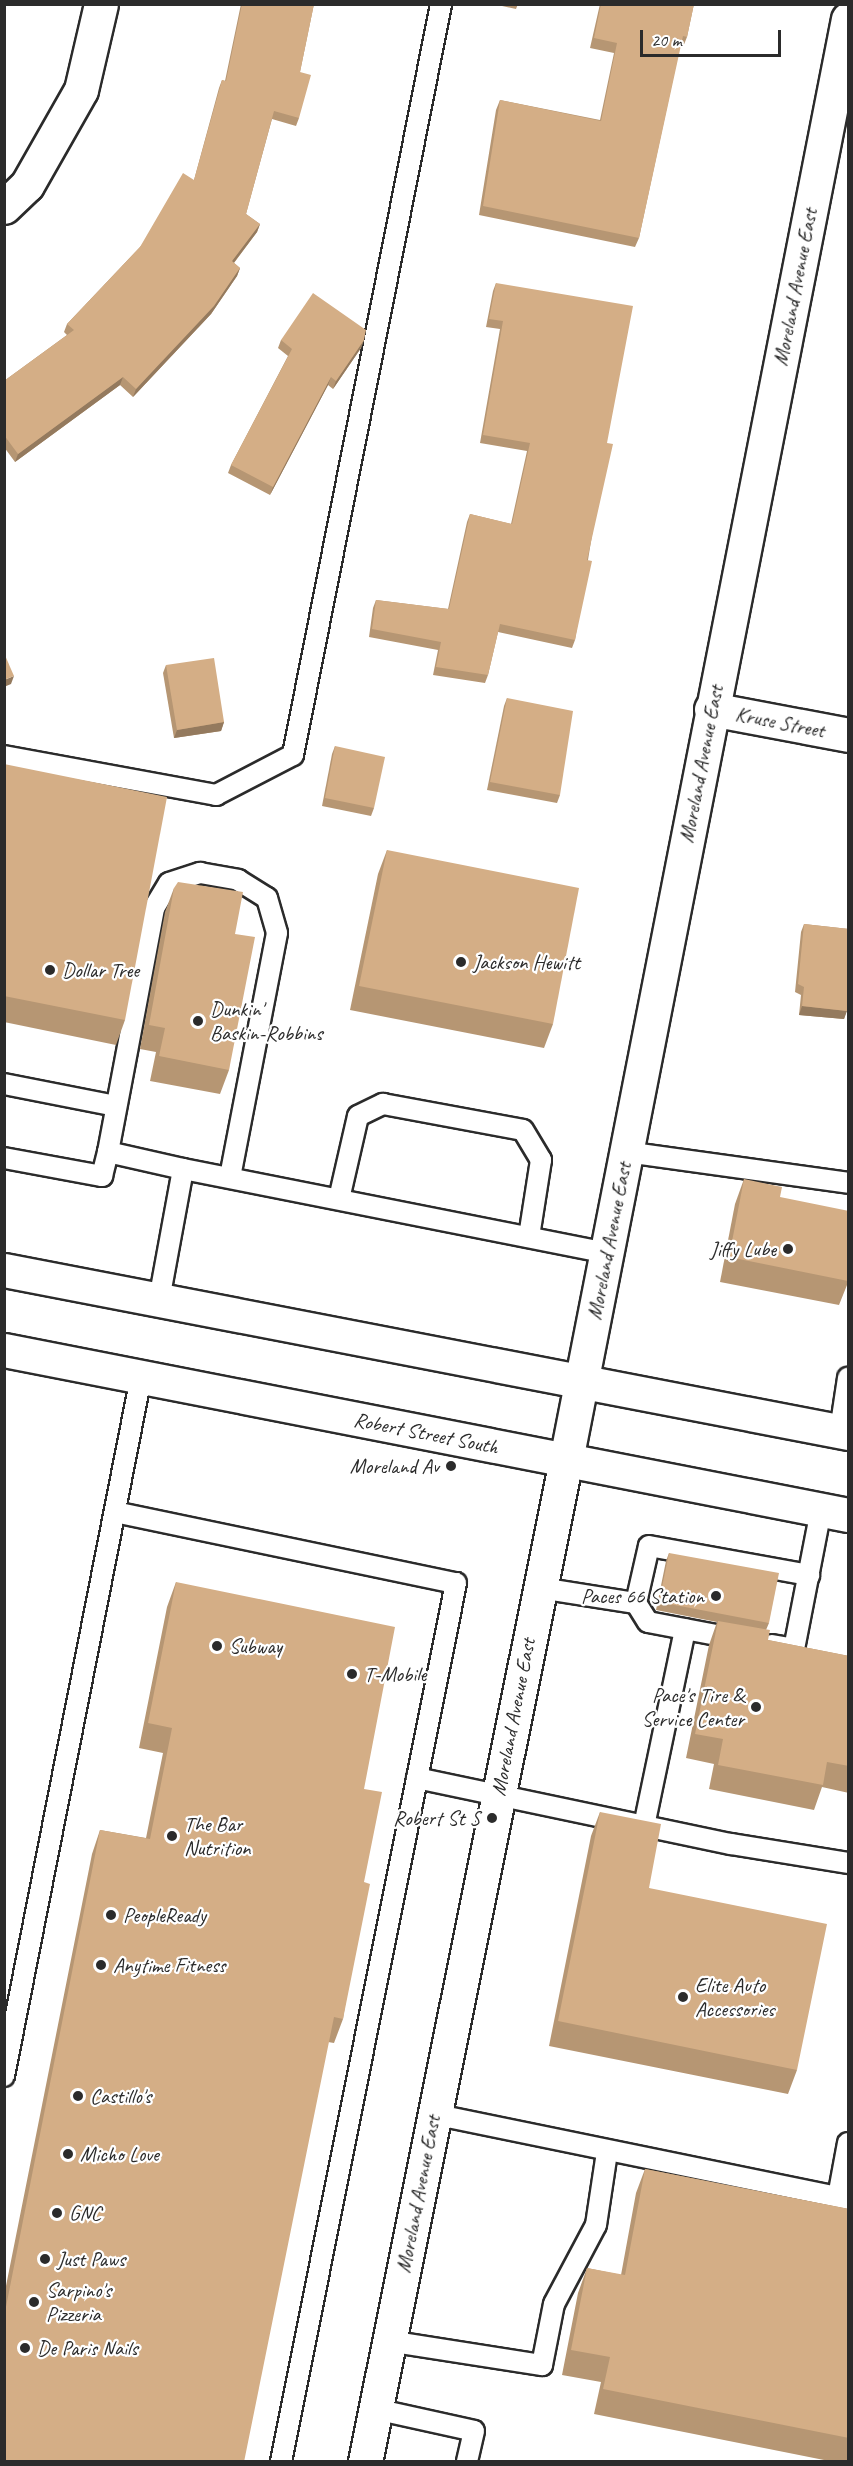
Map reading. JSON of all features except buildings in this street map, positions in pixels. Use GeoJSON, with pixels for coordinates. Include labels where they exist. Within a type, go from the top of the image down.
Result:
{"type":"FeatureCollection","features":[{"type":"Feature","properties":{"kind":"street"},"geometry":{"type":"LineString","coordinates":[[4,207],[27,185],[81,90],[101,4]]}},
{"type":"Feature","properties":{"kind":"street","name":"Moreland Avenue East"},"geometry":{"type":"LineString","coordinates":[[365,2462],[433,2114],[609,1252],[711,709],[848,21]]}},
{"type":"Feature","properties":{"kind":"street","name":"Kruse Street"},"geometry":{"type":"LineString","coordinates":[[711,709],[849,735]]}},
{"type":"Feature","properties":{"kind":"street"},"geometry":{"type":"LineString","coordinates":[[4,1270],[844,1432]]}},
{"type":"Feature","properties":{"kind":"street","name":"Robert Street South"},"geometry":{"type":"LineString","coordinates":[[4,1350],[835,1512]]}},
{"type":"Feature","properties":{"kind":"lane"},"geometry":{"type":"LineString","coordinates":[[4,756],[216,795],[293,755],[441,4]]}},
{"type":"Feature","properties":{"kind":"lane"},"geometry":{"type":"LineString","coordinates":[[4,1158],[102,1176],[154,908],[170,883],[200,873],[238,879],[267,898],[277,933],[230,1178]]}},
{"type":"Feature","properties":{"kind":"lane"},"geometry":{"type":"LineString","coordinates":[[4,1084],[116,1106]]}},
{"type":"Feature","properties":{"kind":"lane"},"geometry":{"type":"LineString","coordinates":[[339,1199],[358,1116],[383,1104],[523,1131],[542,1160],[529,1237]]}},
{"type":"Feature","properties":{"kind":"lane"},"geometry":{"type":"LineString","coordinates":[[108,1152],[183,1169],[609,1252]]}},
{"type":"Feature","properties":{"kind":"lane"},"geometry":{"type":"LineString","coordinates":[[626,1152],[849,1184]]}},
{"type":"Feature","properties":{"kind":"lane"},"geometry":{"type":"LineString","coordinates":[[159,1300],[183,1169]]}},
{"type":"Feature","properties":{"kind":"lane"},"geometry":{"type":"LineString","coordinates":[[4,2076],[141,1377]]}},
{"type":"Feature","properties":{"kind":"lane"},"geometry":{"type":"LineString","coordinates":[[844,1432],[849,1378]]}},
{"type":"Feature","properties":{"kind":"lane"},"geometry":{"type":"LineString","coordinates":[[115,1512],[456,1583],[281,2462]]}},
{"type":"Feature","properties":{"kind":"lane"},"geometry":{"type":"LineString","coordinates":[[808,1575],[649,1546],[636,1603],[648,1622],[794,1649],[808,1575],[835,1512]]}},
{"type":"Feature","properties":{"kind":"lane"},"geometry":{"type":"LineString","coordinates":[[540,1588],[636,1603]]}},
{"type":"Feature","properties":{"kind":"lane"},"geometry":{"type":"LineString","coordinates":[[644,1826],[685,1629]]}},
{"type":"Feature","properties":{"kind":"lane"},"geometry":{"type":"LineString","coordinates":[[417,1778],[644,1826],[849,1863]]}},
{"type":"Feature","properties":{"kind":"lane"},"geometry":{"type":"LineString","coordinates":[[433,2114],[607,2152],[843,2198],[849,2142]]}},
{"type":"Feature","properties":{"kind":"lane"},"geometry":{"type":"LineString","coordinates":[[388,2341],[542,2365],[554,2304],[596,2225],[607,2152]]}},
{"type":"Feature","properties":{"kind":"lane"},"geometry":{"type":"LineString","coordinates":[[375,2409],[474,2431],[467,2462]]}},
{"type":"Feature","properties":{"kind":"place","name":"Jackson Hewitt"},"geometry":{"type":"Point","coordinates":[461,962]}},
{"type":"Feature","properties":{"kind":"place","name":"Dollar Tree"},"geometry":{"type":"Point","coordinates":[50,970]}},
{"type":"Feature","properties":{"kind":"place","name":"Dunkin' Baskin-Robbins"},"geometry":{"type":"Point","coordinates":[198,1021]}},
{"type":"Feature","properties":{"kind":"place","name":"Jiffy Lube"},"geometry":{"type":"Point","coordinates":[788,1249]}},
{"type":"Feature","properties":{"kind":"place","name":"Moreland Av"},"geometry":{"type":"Point","coordinates":[451,1466]}},
{"type":"Feature","properties":{"kind":"place","name":"Paces 66 Station"},"geometry":{"type":"Point","coordinates":[716,1596]}},
{"type":"Feature","properties":{"kind":"place","name":"Subway"},"geometry":{"type":"Point","coordinates":[217,1646]}},
{"type":"Feature","properties":{"kind":"place","name":"T-Mobile"},"geometry":{"type":"Point","coordinates":[352,1674]}},
{"type":"Feature","properties":{"kind":"place","name":"Pace's Tire & Service Center"},"geometry":{"type":"Point","coordinates":[756,1707]}},
{"type":"Feature","properties":{"kind":"place","name":"Robert St S"},"geometry":{"type":"Point","coordinates":[492,1818]}},
{"type":"Feature","properties":{"kind":"place","name":"The Bar Nutrition"},"geometry":{"type":"Point","coordinates":[172,1836]}},
{"type":"Feature","properties":{"kind":"place","name":"PeopleReady"},"geometry":{"type":"Point","coordinates":[111,1915]}},
{"type":"Feature","properties":{"kind":"place","name":"Anytime Fitness"},"geometry":{"type":"Point","coordinates":[101,1965]}},
{"type":"Feature","properties":{"kind":"place","name":"Elite Auto Accessories"},"geometry":{"type":"Point","coordinates":[683,1997]}},
{"type":"Feature","properties":{"kind":"place","name":"Castillo's"},"geometry":{"type":"Point","coordinates":[78,2096]}},
{"type":"Feature","properties":{"kind":"place","name":"Micho Love"},"geometry":{"type":"Point","coordinates":[68,2154]}},
{"type":"Feature","properties":{"kind":"place","name":"GNC"},"geometry":{"type":"Point","coordinates":[57,2213]}},
{"type":"Feature","properties":{"kind":"place","name":"Just Paws"},"geometry":{"type":"Point","coordinates":[45,2259]}},
{"type":"Feature","properties":{"kind":"place","name":"Sarpino's Pizzeria"},"geometry":{"type":"Point","coordinates":[34,2302]}},
{"type":"Feature","properties":{"kind":"place","name":"De Paris Nails"},"geometry":{"type":"Point","coordinates":[25,2348]}}]}
